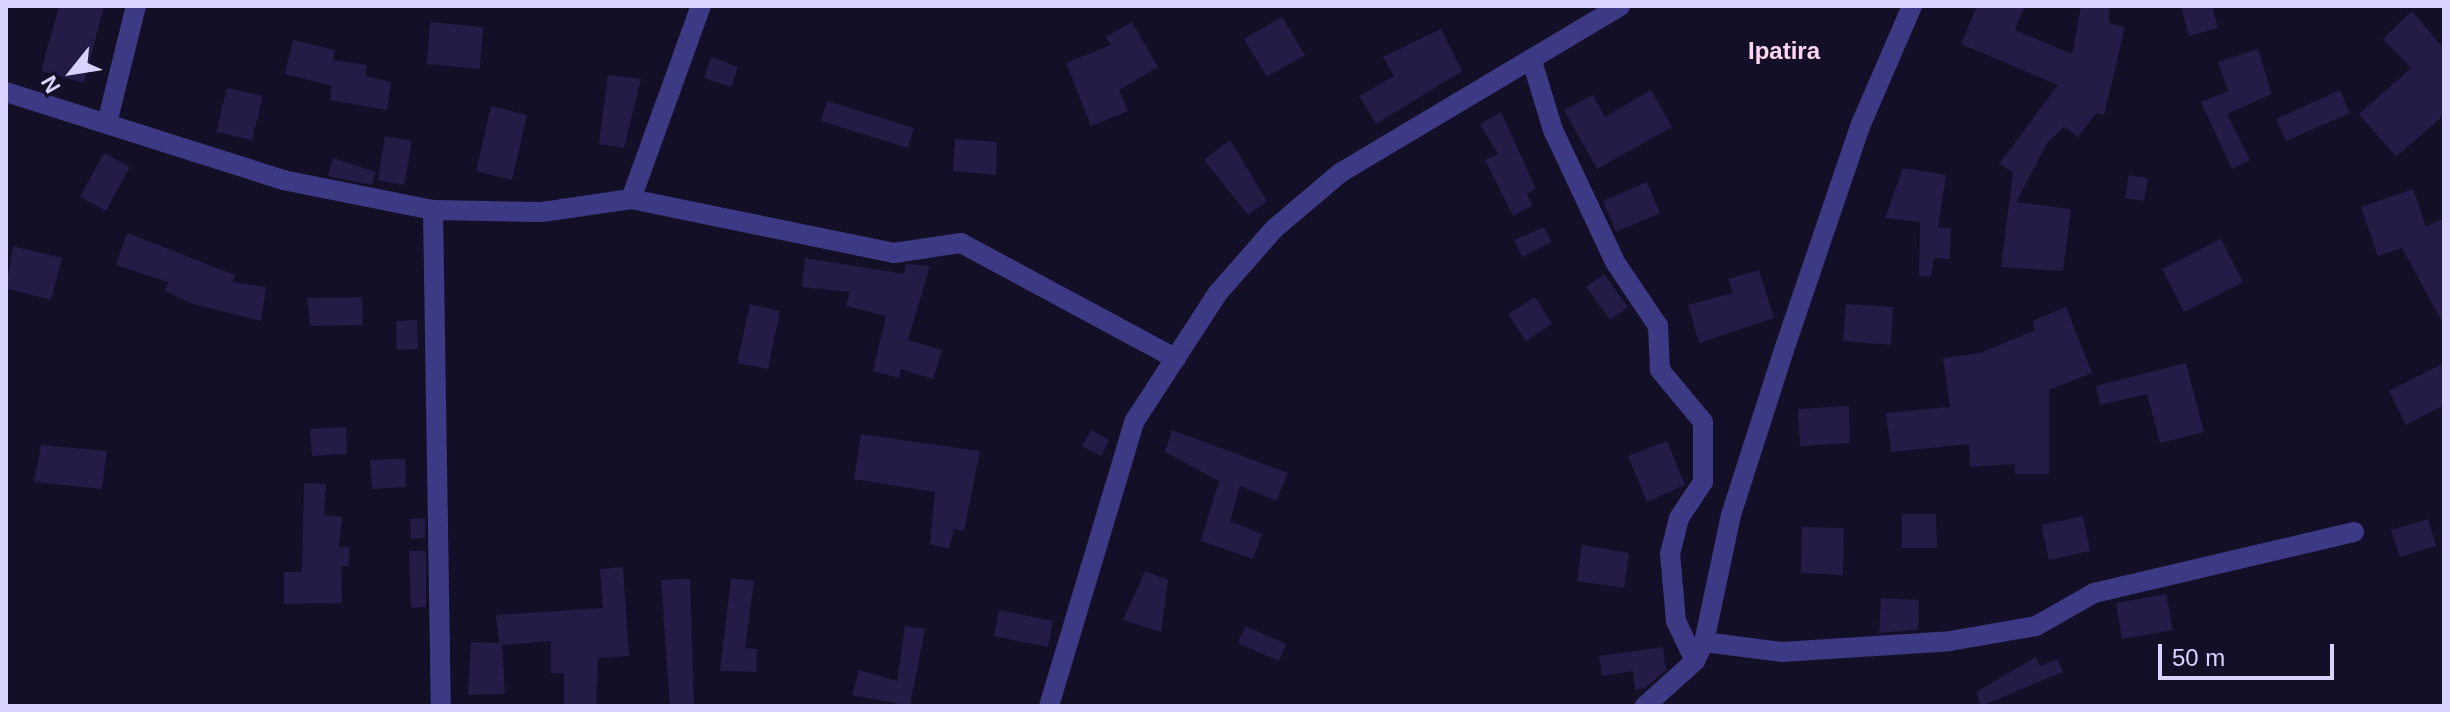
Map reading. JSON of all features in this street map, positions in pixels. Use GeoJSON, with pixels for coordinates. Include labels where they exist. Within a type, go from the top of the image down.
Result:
{"type":"FeatureCollection","features":[{"type":"Feature","properties":{"kind":"street"},"geometry":{"type":"LineString","coordinates":[[107,123],[136,6]]}},
{"type":"Feature","properties":{"kind":"street"},"geometry":{"type":"LineString","coordinates":[[631,199],[701,6]]}},
{"type":"Feature","properties":{"kind":"street"},"geometry":{"type":"LineString","coordinates":[[1049,706],[1134,422],[1227,283],[1340,173],[1620,6]]}},
{"type":"Feature","properties":{"kind":"street"},"geometry":{"type":"LineString","coordinates":[[1645,706],[1695,661],[1704,642],[1731,515],[1786,344],[1861,124],[1912,6]]}},
{"type":"Feature","properties":{"kind":"street"},"geometry":{"type":"LineString","coordinates":[[1532,61],[1553,130],[1615,262],[1658,326],[1660,370],[1703,422],[1703,482],[1679,518],[1670,553],[1676,621],[1695,661]]}},
{"type":"Feature","properties":{"kind":"street"},"geometry":{"type":"LineString","coordinates":[[6,92],[283,180],[433,210],[542,212],[631,199],[894,253],[961,243],[1176,359]]}},
{"type":"Feature","properties":{"kind":"street"},"geometry":{"type":"LineString","coordinates":[[433,210],[441,706]]}},
{"type":"Feature","properties":{"kind":"street"},"geometry":{"type":"LineString","coordinates":[[1704,642],[1782,652],[1964,638],[2036,626],[2109,589],[2354,532]]}},
{"type":"Feature","properties":{"kind":"building"},"geometry":{"type":"Polygon","coordinates":[[[59,6],[104,6],[84,83],[41,71],[59,6]]]}},
{"type":"Feature","properties":{"kind":"building"},"geometry":{"type":"Polygon","coordinates":[[[1977,6],[2025,6],[2015,30],[2072,54],[2081,6],[2109,6],[2109,23],[2125,27],[2104,115],[2096,113],[2078,137],[2064,127],[2048,142],[2016,202],[2071,209],[2063,271],[2001,267],[2013,172],[1999,164],[2058,85],[1961,44],[1977,6]]]}},
{"type":"Feature","properties":{"kind":"building"},"geometry":{"type":"Polygon","coordinates":[[[2181,6],[2212,6],[2218,28],[2189,36],[2181,6]]]}},
{"type":"Feature","properties":{"kind":"building"},"geometry":{"type":"Polygon","coordinates":[[[2412,11],[2444,49],[2444,115],[2396,157],[2359,114],[2411,68],[2383,39],[2412,11]]]}},
{"type":"Feature","properties":{"kind":"building"},"geometry":{"type":"Polygon","coordinates":[[[1282,17],[1305,55],[1267,77],[1244,39],[1282,17]]]}},
{"type":"Feature","properties":{"kind":"building"},"geometry":{"type":"Polygon","coordinates":[[[430,22],[483,27],[480,69],[427,64],[430,22]]]}},
{"type":"Feature","properties":{"kind":"building"},"geometry":{"type":"Polygon","coordinates":[[[1132,22],[1158,67],[1119,90],[1128,111],[1091,126],[1066,63],[1111,45],[1106,37],[1132,22]]]}},
{"type":"Feature","properties":{"kind":"building"},"geometry":{"type":"Polygon","coordinates":[[[1441,29],[1462,71],[1376,124],[1359,96],[1394,76],[1383,57],[1441,29]]]}},
{"type":"Feature","properties":{"kind":"building"},"geometry":{"type":"Polygon","coordinates":[[[293,40],[335,50],[333,60],[367,65],[366,76],[391,82],[387,110],[330,100],[332,86],[285,74],[293,40]]]}},
{"type":"Feature","properties":{"kind":"building"},"geometry":{"type":"Polygon","coordinates":[[[2258,49],[2272,94],[2227,114],[2250,160],[2232,169],[2201,102],[2228,91],[2218,62],[2258,49]]]}},
{"type":"Feature","properties":{"kind":"building"},"geometry":{"type":"Polygon","coordinates":[[[711,57],[738,67],[731,87],[704,78],[711,57]]]}},
{"type":"Feature","properties":{"kind":"building"},"geometry":{"type":"Polygon","coordinates":[[[608,75],[641,79],[624,148],[599,144],[608,75]]]}},
{"type":"Feature","properties":{"kind":"building"},"geometry":{"type":"Polygon","coordinates":[[[227,88],[263,96],[252,140],[216,132],[227,88]]]}},
{"type":"Feature","properties":{"kind":"building"},"geometry":{"type":"Polygon","coordinates":[[[1651,90],[1672,127],[1597,169],[1564,110],[1593,95],[1605,117],[1651,90]]]}},
{"type":"Feature","properties":{"kind":"building"},"geometry":{"type":"Polygon","coordinates":[[[2340,90],[2350,113],[2286,141],[2276,119],[2340,90]]]}},
{"type":"Feature","properties":{"kind":"building"},"geometry":{"type":"Polygon","coordinates":[[[827,101],[914,128],[908,148],[821,121],[827,101]]]}},
{"type":"Feature","properties":{"kind":"building"},"geometry":{"type":"Polygon","coordinates":[[[491,106],[527,115],[512,180],[476,171],[491,106]]]}},
{"type":"Feature","properties":{"kind":"building"},"geometry":{"type":"Polygon","coordinates":[[[1501,112],[1536,189],[1527,194],[1533,205],[1513,216],[1485,160],[1498,154],[1480,124],[1501,112]]]}},
{"type":"Feature","properties":{"kind":"building"},"geometry":{"type":"Polygon","coordinates":[[[385,136],[412,141],[404,185],[378,180],[385,136]]]}},
{"type":"Feature","properties":{"kind":"building"},"geometry":{"type":"Polygon","coordinates":[[[955,139],[997,142],[996,175],[953,171],[955,139]]]}},
{"type":"Feature","properties":{"kind":"building"},"geometry":{"type":"Polygon","coordinates":[[[1230,140],[1267,201],[1248,215],[1204,160],[1230,140]]]}},
{"type":"Feature","properties":{"kind":"building"},"geometry":{"type":"Polygon","coordinates":[[[104,153],[130,167],[106,211],[80,197],[104,153]]]}},
{"type":"Feature","properties":{"kind":"building"},"geometry":{"type":"Polygon","coordinates":[[[333,158],[376,172],[372,185],[328,176],[333,158]]]}},
{"type":"Feature","properties":{"kind":"building"},"geometry":{"type":"Polygon","coordinates":[[[1903,168],[1946,175],[1938,228],[1951,228],[1950,259],[1934,258],[1931,277],[1919,276],[1920,222],[1885,218],[1903,168]]]}},
{"type":"Feature","properties":{"kind":"building"},"geometry":{"type":"Polygon","coordinates":[[[2129,175],[2148,178],[2144,201],[2125,198],[2129,175]]]}},
{"type":"Feature","properties":{"kind":"building"},"geometry":{"type":"Polygon","coordinates":[[[1647,182],[1660,213],[1616,232],[1603,201],[1647,182]]]}},
{"type":"Feature","properties":{"kind":"building"},"geometry":{"type":"Polygon","coordinates":[[[2413,189],[2426,227],[2444,218],[2444,325],[2402,248],[2378,256],[2361,207],[2413,189]]]}},
{"type":"Feature","properties":{"kind":"building"},"geometry":{"type":"Polygon","coordinates":[[[1544,227],[1552,242],[1522,257],[1514,240],[1544,227]]]}},
{"type":"Feature","properties":{"kind":"building"},"geometry":{"type":"Polygon","coordinates":[[[127,233],[235,275],[232,282],[266,287],[261,321],[193,304],[165,291],[168,282],[116,265],[127,233]]]}},
{"type":"Feature","properties":{"kind":"building"},"geometry":{"type":"Polygon","coordinates":[[[2221,239],[2243,282],[2184,312],[2162,269],[2221,239]]]}},
{"type":"Feature","properties":{"kind":"building"},"geometry":{"type":"Polygon","coordinates":[[[13,246],[62,258],[51,300],[6,288],[13,246]]]}},
{"type":"Feature","properties":{"kind":"building"},"geometry":{"type":"Polygon","coordinates":[[[805,258],[904,274],[906,264],[930,266],[908,340],[942,350],[933,379],[901,369],[899,378],[873,371],[886,316],[846,306],[850,292],[802,287],[805,258]]]}},
{"type":"Feature","properties":{"kind":"building"},"geometry":{"type":"Polygon","coordinates":[[[1759,270],[1774,318],[1699,343],[1688,305],[1733,293],[1728,279],[1759,270]]]}},
{"type":"Feature","properties":{"kind":"building"},"geometry":{"type":"Polygon","coordinates":[[[1604,274],[1628,307],[1610,320],[1586,287],[1604,274]]]}},
{"type":"Feature","properties":{"kind":"building"},"geometry":{"type":"Polygon","coordinates":[[[362,297],[363,325],[310,326],[307,298],[362,297]]]}},
{"type":"Feature","properties":{"kind":"building"},"geometry":{"type":"Polygon","coordinates":[[[1535,297],[1552,324],[1526,341],[1508,314],[1535,297]]]}},
{"type":"Feature","properties":{"kind":"building"},"geometry":{"type":"Polygon","coordinates":[[[750,304],[780,311],[768,369],[737,363],[750,304]]]}},
{"type":"Feature","properties":{"kind":"building"},"geometry":{"type":"Polygon","coordinates":[[[1846,304],[1893,307],[1891,345],[1843,341],[1846,304]]]}},
{"type":"Feature","properties":{"kind":"building"},"geometry":{"type":"Polygon","coordinates":[[[2066,307],[2092,373],[2049,390],[2049,474],[2015,474],[2015,464],[1970,467],[1969,444],[1891,452],[1886,413],[1950,407],[1943,358],[1980,353],[2035,330],[2032,321],[2066,307]]]}},
{"type":"Feature","properties":{"kind":"building"},"geometry":{"type":"Polygon","coordinates":[[[417,320],[418,349],[397,350],[396,321],[417,320]]]}},
{"type":"Feature","properties":{"kind":"building"},"geometry":{"type":"Polygon","coordinates":[[[2186,363],[2204,432],[2160,443],[2147,394],[2100,405],[2096,386],[2186,363]]]}},
{"type":"Feature","properties":{"kind":"building"},"geometry":{"type":"Polygon","coordinates":[[[2444,363],[2444,405],[2406,425],[2389,391],[2444,363]]]}},
{"type":"Feature","properties":{"kind":"building"},"geometry":{"type":"Polygon","coordinates":[[[1849,406],[1850,443],[1800,446],[1798,409],[1849,406]]]}},
{"type":"Feature","properties":{"kind":"building"},"geometry":{"type":"Polygon","coordinates":[[[346,427],[347,454],[312,456],[310,429],[346,427]]]}},
{"type":"Feature","properties":{"kind":"building"},"geometry":{"type":"Polygon","coordinates":[[[1091,430],[1109,440],[1101,456],[1082,446],[1091,430]]]}},
{"type":"Feature","properties":{"kind":"building"},"geometry":{"type":"Polygon","coordinates":[[[1172,430],[1288,473],[1276,501],[1240,486],[1230,521],[1262,534],[1253,559],[1201,541],[1219,481],[1165,452],[1172,430]]]}},
{"type":"Feature","properties":{"kind":"building"},"geometry":{"type":"Polygon","coordinates":[[[861,434],[980,451],[964,531],[954,529],[949,549],[930,544],[935,492],[854,479],[861,434]]]}},
{"type":"Feature","properties":{"kind":"building"},"geometry":{"type":"Polygon","coordinates":[[[1667,441],[1685,485],[1647,502],[1628,456],[1667,441]]]}},
{"type":"Feature","properties":{"kind":"building"},"geometry":{"type":"Polygon","coordinates":[[[41,445],[107,451],[102,489],[34,482],[41,445]]]}},
{"type":"Feature","properties":{"kind":"building"},"geometry":{"type":"Polygon","coordinates":[[[405,459],[406,487],[372,489],[370,460],[405,459]]]}},
{"type":"Feature","properties":{"kind":"building"},"geometry":{"type":"Polygon","coordinates":[[[304,483],[326,484],[324,515],[342,517],[339,547],[349,547],[349,566],[341,566],[342,603],[284,604],[284,572],[302,572],[304,483]]]}},
{"type":"Feature","properties":{"kind":"building"},"geometry":{"type":"Polygon","coordinates":[[[1902,514],[1936,514],[1937,548],[1902,548],[1902,514]]]}},
{"type":"Feature","properties":{"kind":"building"},"geometry":{"type":"Polygon","coordinates":[[[2083,516],[2090,551],[2049,560],[2041,525],[2083,516]]]}},
{"type":"Feature","properties":{"kind":"building"},"geometry":{"type":"Polygon","coordinates":[[[425,518],[425,538],[411,539],[410,519],[425,518]]]}},
{"type":"Feature","properties":{"kind":"building"},"geometry":{"type":"Polygon","coordinates":[[[2428,519],[2436,546],[2400,557],[2391,530],[2428,519]]]}},
{"type":"Feature","properties":{"kind":"building"},"geometry":{"type":"Polygon","coordinates":[[[1802,527],[1844,528],[1843,575],[1801,573],[1802,527]]]}},
{"type":"Feature","properties":{"kind":"building"},"geometry":{"type":"Polygon","coordinates":[[[1582,545],[1629,553],[1624,588],[1577,581],[1582,545]]]}},
{"type":"Feature","properties":{"kind":"building"},"geometry":{"type":"Polygon","coordinates":[[[409,551],[426,551],[426,607],[411,608],[409,551]]]}},
{"type":"Feature","properties":{"kind":"building"},"geometry":{"type":"Polygon","coordinates":[[[623,567],[629,656],[598,658],[596,706],[564,706],[564,673],[551,673],[551,641],[502,645],[505,694],[468,695],[471,642],[499,643],[496,615],[603,608],[600,569],[623,567]]]}},
{"type":"Feature","properties":{"kind":"building"},"geometry":{"type":"Polygon","coordinates":[[[1145,571],[1168,580],[1161,632],[1123,620],[1145,571]]]}},
{"type":"Feature","properties":{"kind":"building"},"geometry":{"type":"Polygon","coordinates":[[[731,578],[754,581],[745,648],[757,649],[756,672],[720,671],[731,578]]]}},
{"type":"Feature","properties":{"kind":"building"},"geometry":{"type":"Polygon","coordinates":[[[690,579],[694,706],[670,706],[661,580],[690,579]]]}},
{"type":"Feature","properties":{"kind":"building"},"geometry":{"type":"Polygon","coordinates":[[[2166,594],[2173,630],[2122,639],[2116,603],[2166,594]]]}},
{"type":"Feature","properties":{"kind":"building"},"geometry":{"type":"Polygon","coordinates":[[[1881,598],[1919,600],[1918,630],[1879,633],[1881,598]]]}},
{"type":"Feature","properties":{"kind":"building"},"geometry":{"type":"Polygon","coordinates":[[[999,610],[1053,621],[1048,647],[994,636],[999,610]]]}},
{"type":"Feature","properties":{"kind":"building"},"geometry":{"type":"Polygon","coordinates":[[[905,626],[925,629],[910,706],[852,695],[859,670],[897,681],[905,626]]]}},
{"type":"Feature","properties":{"kind":"building"},"geometry":{"type":"Polygon","coordinates":[[[1245,626],[1286,644],[1279,661],[1238,643],[1245,626]]]}},
{"type":"Feature","properties":{"kind":"building"},"geometry":{"type":"Polygon","coordinates":[[[1663,647],[1666,670],[1645,688],[1635,690],[1633,671],[1602,676],[1599,656],[1663,647]]]}},
{"type":"Feature","properties":{"kind":"building"},"geometry":{"type":"Polygon","coordinates":[[[2036,657],[2040,666],[2057,659],[2063,672],[1981,706],[1976,692],[2036,657]]]}},
{"type":"Feature","properties":{"kind":"district","name":"Ipatira"},"geometry":{"type":"Point","coordinates":[1784,51]}}]}
